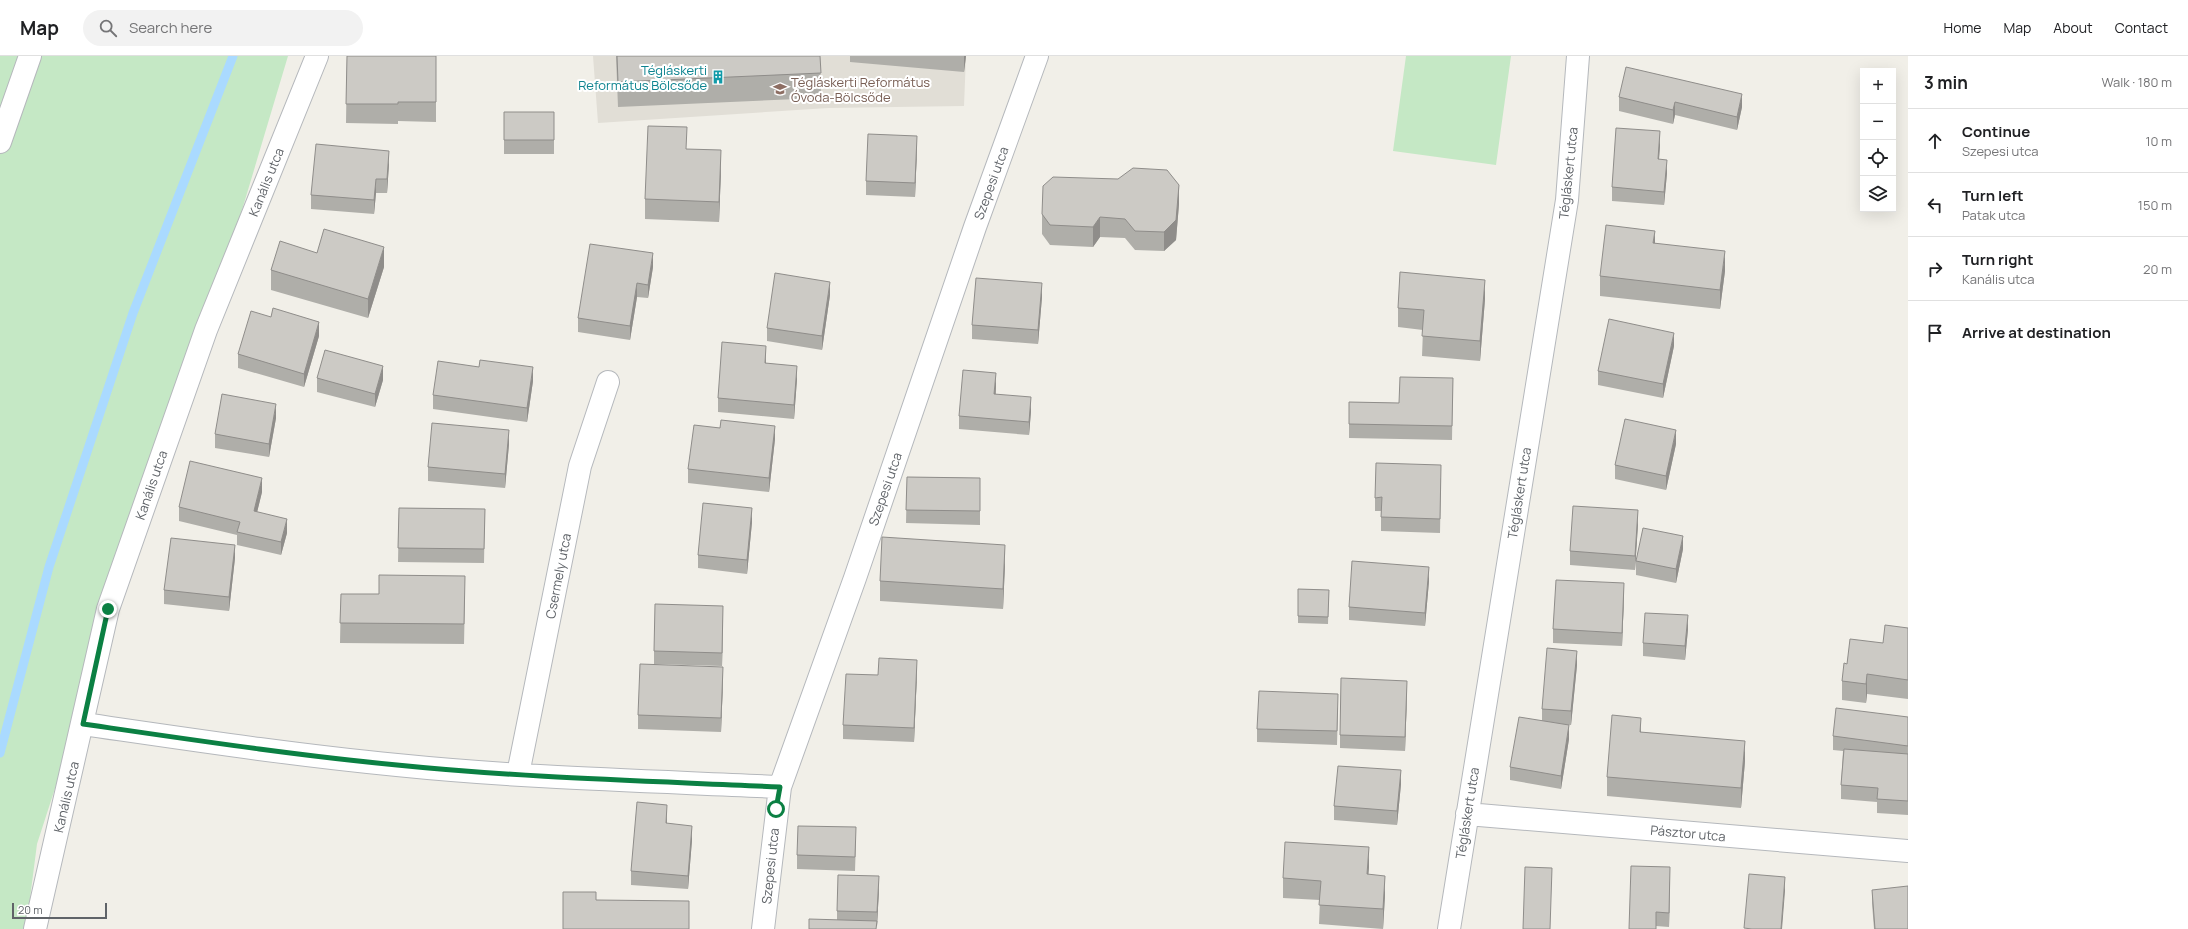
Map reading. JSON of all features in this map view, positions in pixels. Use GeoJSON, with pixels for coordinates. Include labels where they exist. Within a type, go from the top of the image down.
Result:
{"type":"FeatureCollection","features":[{"type":"Feature","properties":{"kind":"street"},"geometry":{"type":"LineString","coordinates":[[0,142],[30,56]]}},
{"type":"Feature","properties":{"kind":"street","name":"Kanális utca"},"geometry":{"type":"LineString","coordinates":[[35,929],[83,724],[108,609],[150,485],[206,330],[317,56]]}},
{"type":"Feature","properties":{"kind":"street","name":"Szepesi utca"},"geometry":{"type":"LineString","coordinates":[[763,929],[780,787],[855,578],[975,227],[1037,56]]}},
{"type":"Feature","properties":{"kind":"street","name":"Tégláskert utca"},"geometry":{"type":"LineString","coordinates":[[1449,929],[1567,200],[1578,56]]}},
{"type":"Feature","properties":{"kind":"street","name":"Csermely utca"},"geometry":{"type":"LineString","coordinates":[[518,774],[580,466],[608,382]]}},
{"type":"Feature","properties":{"kind":"street"},"geometry":{"type":"LineString","coordinates":[[83,724],[282,752],[397,765],[518,774],[780,787]]}},
{"type":"Feature","properties":{"kind":"street","name":"Pásztor utca"},"geometry":{"type":"LineString","coordinates":[[1467,814],[1908,851]]}},
{"type":"Feature","properties":{"kind":"shaded area","name":"Tégláskerti Református Óvoda-Bölcsőde"},"geometry":{"type":"Polygon","coordinates":[[[593,56],[966,56],[964,106],[828,108],[598,123],[593,56]]]}},
{"type":"Feature","properties":{"kind":"green space"},"geometry":{"type":"Polygon","coordinates":[[[0,56],[288,56],[242,210],[37,844],[26,929],[0,929],[0,56]]]}},
{"type":"Feature","properties":{"kind":"green space"},"geometry":{"type":"Polygon","coordinates":[[[1406,56],[1511,56],[1496,165],[1393,151],[1406,56]]]}},
{"type":"Feature","properties":{"kind":"building"},"geometry":{"type":"Polygon","coordinates":[[[347,56],[436,56],[436,102],[346,104],[347,56]]]}},
{"type":"Feature","properties":{"kind":"building"},"geometry":{"type":"Polygon","coordinates":[[[617,56],[820,56],[821,73],[618,82],[617,56]]]}},
{"type":"Feature","properties":{"kind":"building"},"geometry":{"type":"Polygon","coordinates":[[[1626,67],[1742,94],[1737,117],[1675,102],[1673,110],[1619,97],[1626,67]]]}},
{"type":"Feature","properties":{"kind":"building"},"geometry":{"type":"Polygon","coordinates":[[[504,112],[554,112],[554,140],[504,140],[504,112]]]}},
{"type":"Feature","properties":{"kind":"building"},"geometry":{"type":"Polygon","coordinates":[[[648,126],[687,127],[686,149],[721,150],[719,202],[645,199],[648,126]]]}},
{"type":"Feature","properties":{"kind":"building"},"geometry":{"type":"Polygon","coordinates":[[[1616,128],[1660,131],[1658,159],[1667,160],[1664,192],[1612,187],[1616,128]]]}},
{"type":"Feature","properties":{"kind":"building"},"geometry":{"type":"Polygon","coordinates":[[[868,134],[917,136],[915,183],[866,181],[868,134]]]}},
{"type":"Feature","properties":{"kind":"building"},"geometry":{"type":"Polygon","coordinates":[[[316,144],[389,151],[387,179],[376,179],[374,200],[311,195],[316,144]]]}},
{"type":"Feature","properties":{"kind":"building"},"geometry":{"type":"Polygon","coordinates":[[[1133,168],[1167,170],[1179,185],[1176,220],[1164,232],[1135,231],[1125,219],[1100,217],[1093,227],[1050,225],[1042,214],[1043,186],[1053,177],[1118,179],[1133,168]]]}},
{"type":"Feature","properties":{"kind":"building"},"geometry":{"type":"Polygon","coordinates":[[[1606,225],[1655,231],[1653,243],[1725,251],[1720,290],[1600,276],[1606,225]]]}},
{"type":"Feature","properties":{"kind":"building"},"geometry":{"type":"Polygon","coordinates":[[[324,229],[384,247],[368,299],[271,270],[280,241],[317,253],[324,229]]]}},
{"type":"Feature","properties":{"kind":"building"},"geometry":{"type":"Polygon","coordinates":[[[590,244],[653,253],[648,285],[637,283],[630,326],[578,318],[590,244]]]}},
{"type":"Feature","properties":{"kind":"building"},"geometry":{"type":"Polygon","coordinates":[[[1400,272],[1485,280],[1480,341],[1422,336],[1424,310],[1398,308],[1400,272]]]}},
{"type":"Feature","properties":{"kind":"building"},"geometry":{"type":"Polygon","coordinates":[[[775,273],[830,282],[822,336],[767,328],[775,273]]]}},
{"type":"Feature","properties":{"kind":"building"},"geometry":{"type":"Polygon","coordinates":[[[976,278],[1042,283],[1038,330],[972,325],[976,278]]]}},
{"type":"Feature","properties":{"kind":"building"},"geometry":{"type":"Polygon","coordinates":[[[273,308],[319,322],[304,374],[238,354],[251,311],[271,317],[273,308]]]}},
{"type":"Feature","properties":{"kind":"building"},"geometry":{"type":"Polygon","coordinates":[[[1609,319],[1674,333],[1663,384],[1598,371],[1609,319]]]}},
{"type":"Feature","properties":{"kind":"building"},"geometry":{"type":"Polygon","coordinates":[[[722,342],[766,346],[765,363],[797,366],[794,405],[718,398],[722,342]]]}},
{"type":"Feature","properties":{"kind":"building"},"geometry":{"type":"Polygon","coordinates":[[[325,350],[383,366],[375,394],[317,378],[325,350]]]}},
{"type":"Feature","properties":{"kind":"building"},"geometry":{"type":"Polygon","coordinates":[[[480,360],[533,367],[527,408],[433,395],[438,361],[479,367],[480,360]]]}},
{"type":"Feature","properties":{"kind":"building"},"geometry":{"type":"Polygon","coordinates":[[[963,370],[996,373],[994,394],[1031,397],[1029,422],[959,416],[963,370]]]}},
{"type":"Feature","properties":{"kind":"building"},"geometry":{"type":"Polygon","coordinates":[[[1400,377],[1453,378],[1452,426],[1349,424],[1349,402],[1399,403],[1400,377]]]}},
{"type":"Feature","properties":{"kind":"building"},"geometry":{"type":"Polygon","coordinates":[[[222,394],[276,404],[269,444],[215,434],[222,394]]]}},
{"type":"Feature","properties":{"kind":"building"},"geometry":{"type":"Polygon","coordinates":[[[1625,419],[1676,430],[1666,476],[1615,465],[1625,419]]]}},
{"type":"Feature","properties":{"kind":"building"},"geometry":{"type":"Polygon","coordinates":[[[721,420],[775,426],[769,478],[688,469],[694,425],[720,428],[721,420]]]}},
{"type":"Feature","properties":{"kind":"building"},"geometry":{"type":"Polygon","coordinates":[[[432,423],[509,430],[505,474],[428,467],[432,423]]]}},
{"type":"Feature","properties":{"kind":"building"},"geometry":{"type":"Polygon","coordinates":[[[190,461],[262,478],[254,511],[287,519],[281,542],[237,532],[240,522],[179,507],[190,461]]]}},
{"type":"Feature","properties":{"kind":"building"},"geometry":{"type":"Polygon","coordinates":[[[1376,463],[1441,465],[1440,519],[1381,517],[1382,497],[1375,498],[1376,463]]]}},
{"type":"Feature","properties":{"kind":"building"},"geometry":{"type":"Polygon","coordinates":[[[907,477],[980,478],[980,511],[906,510],[907,477]]]}},
{"type":"Feature","properties":{"kind":"building"},"geometry":{"type":"Polygon","coordinates":[[[703,503],[752,508],[747,560],[698,555],[703,503]]]}},
{"type":"Feature","properties":{"kind":"building"},"geometry":{"type":"Polygon","coordinates":[[[1573,506],[1638,510],[1635,556],[1570,551],[1573,506]]]}},
{"type":"Feature","properties":{"kind":"building"},"geometry":{"type":"Polygon","coordinates":[[[399,508],[485,509],[484,549],[398,548],[399,508]]]}},
{"type":"Feature","properties":{"kind":"building"},"geometry":{"type":"Polygon","coordinates":[[[1643,528],[1683,536],[1676,569],[1636,561],[1643,528]]]}},
{"type":"Feature","properties":{"kind":"building"},"geometry":{"type":"Polygon","coordinates":[[[882,537],[1005,545],[1003,589],[880,581],[882,537]]]}},
{"type":"Feature","properties":{"kind":"building"},"geometry":{"type":"Polygon","coordinates":[[[171,538],[235,545],[229,597],[164,590],[171,538]]]}},
{"type":"Feature","properties":{"kind":"building"},"geometry":{"type":"Polygon","coordinates":[[[1352,561],[1429,567],[1425,613],[1349,607],[1352,561]]]}},
{"type":"Feature","properties":{"kind":"building"},"geometry":{"type":"Polygon","coordinates":[[[379,575],[465,576],[464,624],[340,623],[341,594],[379,594],[379,575]]]}},
{"type":"Feature","properties":{"kind":"building"},"geometry":{"type":"Polygon","coordinates":[[[1556,580],[1624,583],[1622,633],[1553,629],[1556,580]]]}},
{"type":"Feature","properties":{"kind":"building"},"geometry":{"type":"Polygon","coordinates":[[[1298,589],[1329,590],[1328,617],[1298,616],[1298,589]]]}},
{"type":"Feature","properties":{"kind":"building"},"geometry":{"type":"Polygon","coordinates":[[[655,604],[723,606],[722,653],[654,651],[655,604]]]}},
{"type":"Feature","properties":{"kind":"building"},"geometry":{"type":"Polygon","coordinates":[[[1645,613],[1688,615],[1685,646],[1643,643],[1645,613]]]}},
{"type":"Feature","properties":{"kind":"building"},"geometry":{"type":"Polygon","coordinates":[[[1885,625],[1908,628],[1908,680],[1867,674],[1866,684],[1842,681],[1844,663],[1847,664],[1850,639],[1883,643],[1885,625]]]}},
{"type":"Feature","properties":{"kind":"building"},"geometry":{"type":"Polygon","coordinates":[[[1547,648],[1577,651],[1571,711],[1542,709],[1547,648]]]}},
{"type":"Feature","properties":{"kind":"building"},"geometry":{"type":"Polygon","coordinates":[[[879,658],[917,660],[914,728],[843,725],[846,674],[878,675],[879,658]]]}},
{"type":"Feature","properties":{"kind":"building"},"geometry":{"type":"Polygon","coordinates":[[[640,664],[723,667],[721,718],[638,715],[640,664]]]}},
{"type":"Feature","properties":{"kind":"building"},"geometry":{"type":"Polygon","coordinates":[[[1341,678],[1407,681],[1405,737],[1340,735],[1341,678]]]}},
{"type":"Feature","properties":{"kind":"building"},"geometry":{"type":"Polygon","coordinates":[[[1259,691],[1338,694],[1337,731],[1257,729],[1259,691]]]}},
{"type":"Feature","properties":{"kind":"building"},"geometry":{"type":"Polygon","coordinates":[[[1836,708],[1908,717],[1908,746],[1833,736],[1836,708]]]}},
{"type":"Feature","properties":{"kind":"building"},"geometry":{"type":"Polygon","coordinates":[[[1612,715],[1641,718],[1640,732],[1745,741],[1741,788],[1607,777],[1612,715]]]}},
{"type":"Feature","properties":{"kind":"building"},"geometry":{"type":"Polygon","coordinates":[[[1519,717],[1569,725],[1561,776],[1510,767],[1519,717]]]}},
{"type":"Feature","properties":{"kind":"building"},"geometry":{"type":"Polygon","coordinates":[[[1844,749],[1908,754],[1908,801],[1877,799],[1878,788],[1841,785],[1844,749]]]}},
{"type":"Feature","properties":{"kind":"building"},"geometry":{"type":"Polygon","coordinates":[[[1338,766],[1401,770],[1397,811],[1334,806],[1338,766]]]}},
{"type":"Feature","properties":{"kind":"building"},"geometry":{"type":"Polygon","coordinates":[[[637,802],[667,805],[666,823],[692,826],[688,876],[631,871],[637,802]]]}},
{"type":"Feature","properties":{"kind":"building"},"geometry":{"type":"Polygon","coordinates":[[[798,826],[856,827],[855,857],[797,855],[798,826]]]}},
{"type":"Feature","properties":{"kind":"building"},"geometry":{"type":"Polygon","coordinates":[[[1285,842],[1369,847],[1367,874],[1385,876],[1383,909],[1319,905],[1321,881],[1283,878],[1285,842]]]}},
{"type":"Feature","properties":{"kind":"building"},"geometry":{"type":"Polygon","coordinates":[[[1631,866],[1670,867],[1669,913],[1656,912],[1656,929],[1629,929],[1631,866]]]}},
{"type":"Feature","properties":{"kind":"building"},"geometry":{"type":"Polygon","coordinates":[[[1525,867],[1552,868],[1550,929],[1523,929],[1525,867]]]}},
{"type":"Feature","properties":{"kind":"building"},"geometry":{"type":"Polygon","coordinates":[[[1749,874],[1785,877],[1781,929],[1744,928],[1749,874]]]}},
{"type":"Feature","properties":{"kind":"building"},"geometry":{"type":"Polygon","coordinates":[[[838,875],[879,876],[877,912],[837,911],[838,875]]]}},
{"type":"Feature","properties":{"kind":"building"},"geometry":{"type":"Polygon","coordinates":[[[1908,886],[1908,929],[1875,929],[1872,890],[1908,886]]]}},
{"type":"Feature","properties":{"kind":"building"},"geometry":{"type":"Polygon","coordinates":[[[563,892],[596,892],[596,900],[689,901],[689,929],[563,929],[563,892]]]}},
{"type":"Feature","properties":{"kind":"building"},"geometry":{"type":"Polygon","coordinates":[[[809,919],[877,921],[876,929],[809,929],[809,919]]]}},
{"type":"Feature","properties":{"kind":"waterway"},"geometry":{"type":"LineString","coordinates":[[0,753],[49,567],[133,313],[233,56]]}},
{"type":"Feature","properties":{"kind":"place","name":"Tégláskerti Református Bölcsőde"},"geometry":{"type":"Point","coordinates":[718,77]}},
{"type":"Feature","properties":{"kind":"place","name":"Tégláskerti Református Óvoda-Bölcsőde"},"geometry":{"type":"Point","coordinates":[780,89]}},
{"type":"Feature","properties":{"kind":"route"},"geometry":{"type":"LineString","coordinates":[[108,609],[83,724],[282,752],[397,765],[556,777],[780,787],[776,809]]}}]}
